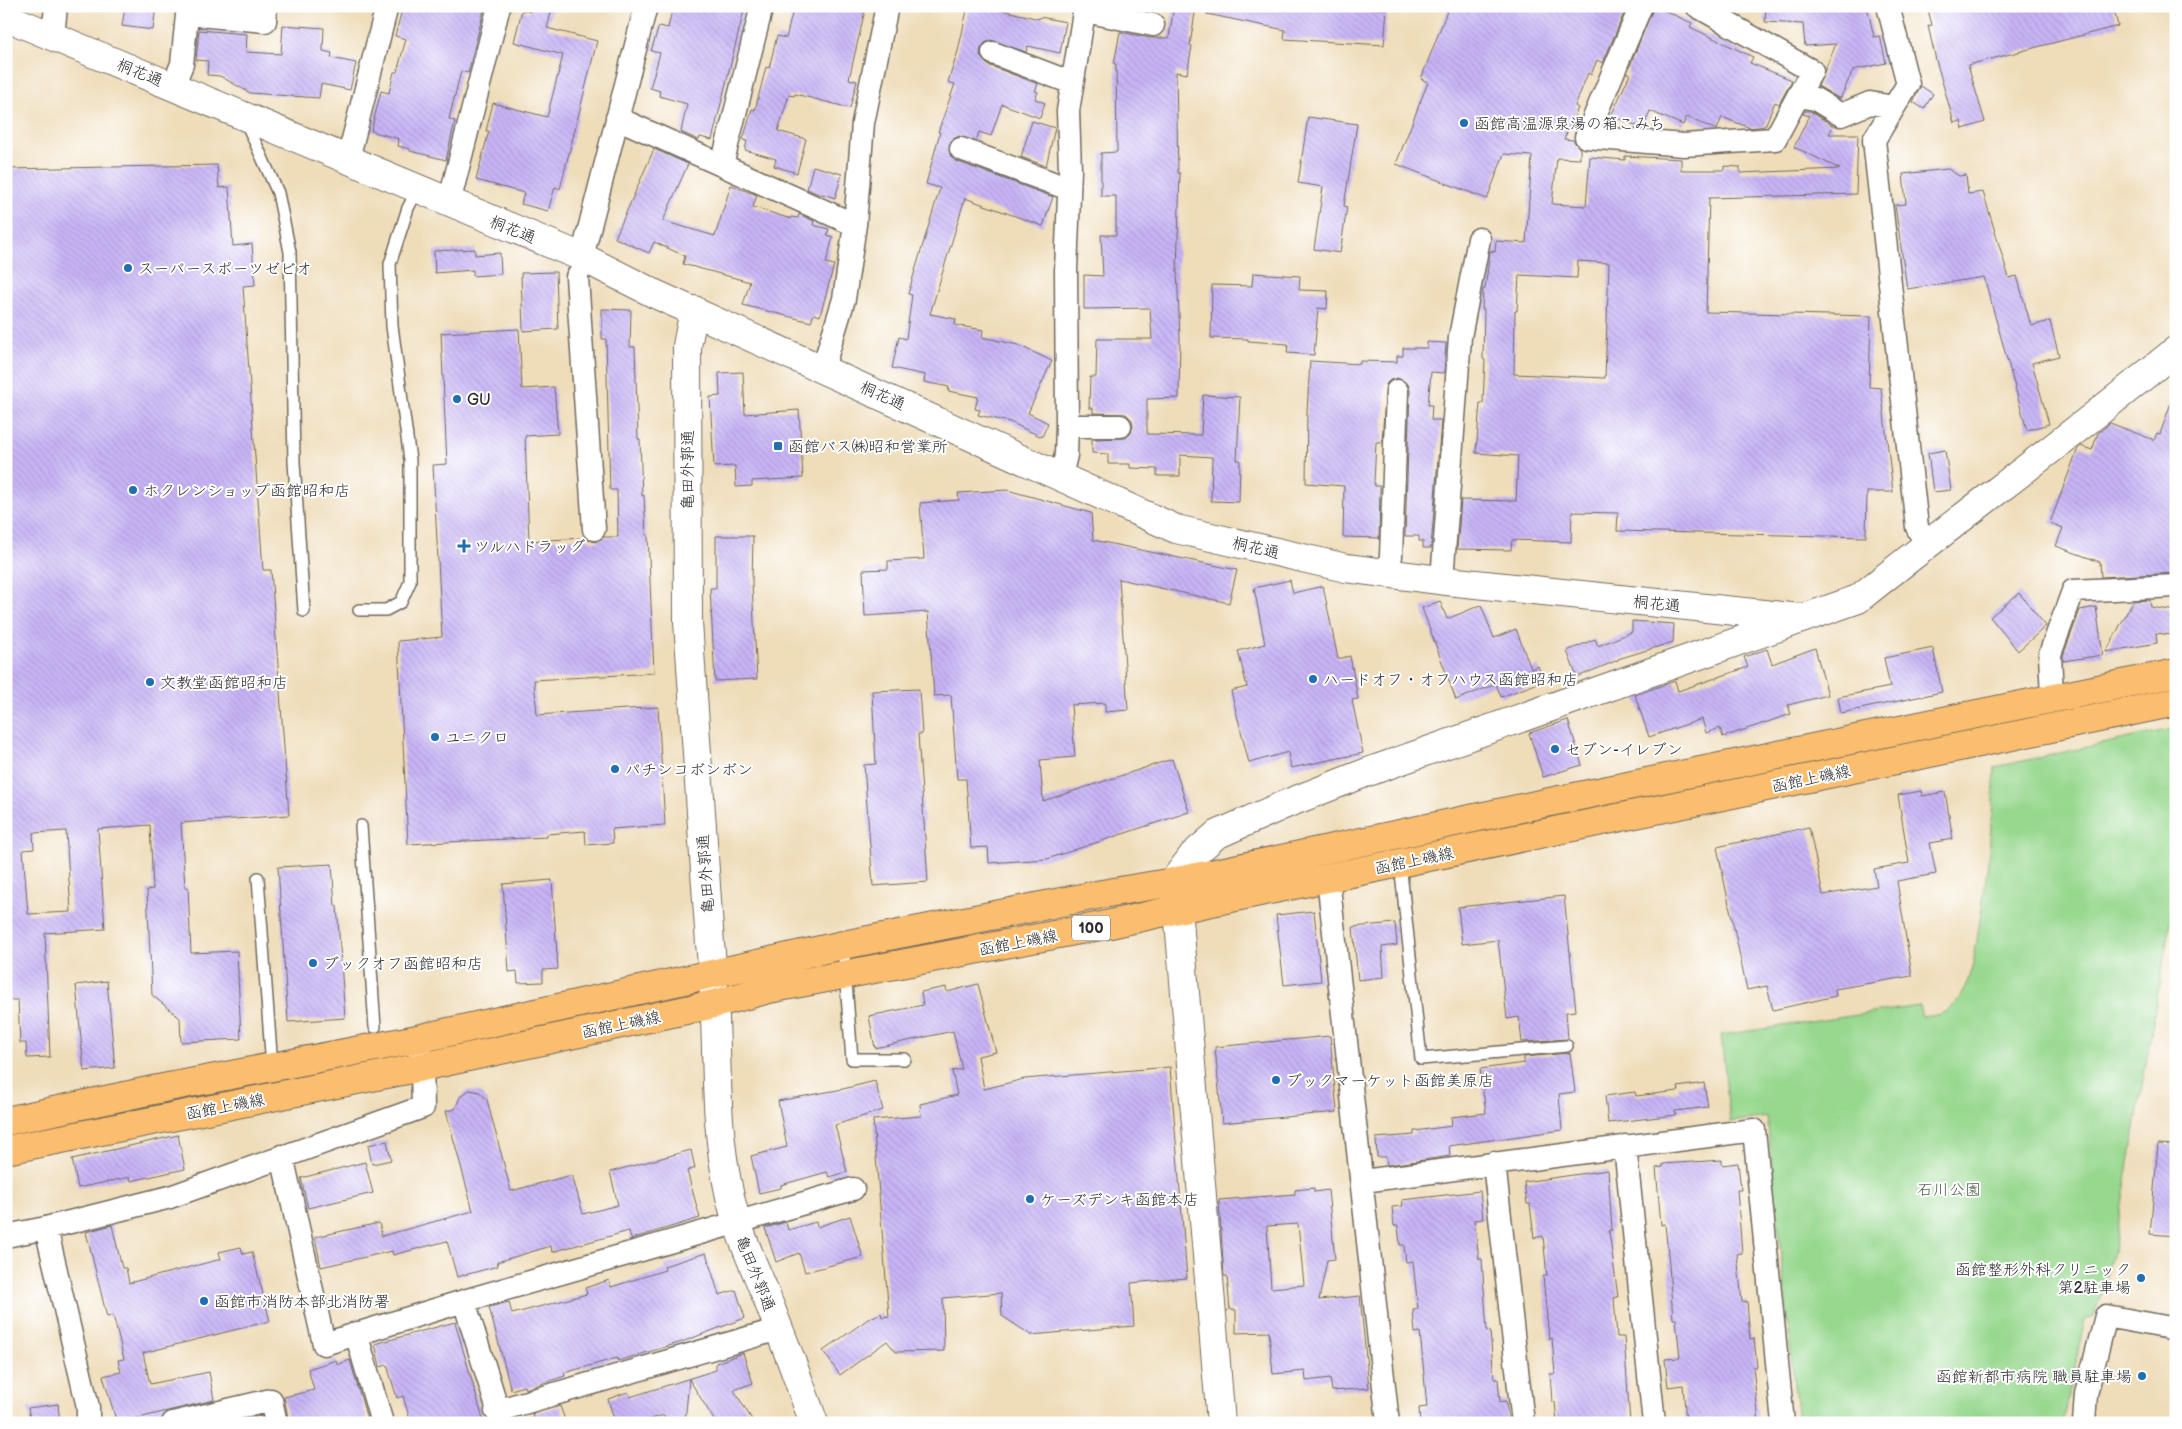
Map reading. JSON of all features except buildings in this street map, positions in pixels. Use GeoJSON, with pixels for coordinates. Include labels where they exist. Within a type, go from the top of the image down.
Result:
{"type":"FeatureCollection","features":[{"type":"Feature","properties":{"kind":"main road","name":"函館上磯線"},"geometry":{"type":"LineString","coordinates":[[6,1121],[417,1039],[843,946],[1102,894],[1173,882],[2052,697],[2176,673]]}},
{"type":"Feature","properties":{"kind":"main road","name":"函館上磯線"},"geometry":{"type":"LineString","coordinates":[[6,1150],[422,1067],[714,1004],[769,990],[1106,926],[1178,909],[2176,702]]}},
{"type":"Feature","properties":{"kind":"street"},"geometry":{"type":"LineString","coordinates":[[53,37],[56,6]]}},
{"type":"Feature","properties":{"kind":"street"},"geometry":{"type":"LineString","coordinates":[[173,86],[182,64],[187,10],[265,21],[266,6]]}},
{"type":"Feature","properties":{"kind":"street"},"geometry":{"type":"LineString","coordinates":[[348,159],[387,6]]}},
{"type":"Feature","properties":{"kind":"street"},"geometry":{"type":"LineString","coordinates":[[449,203],[499,6]]}},
{"type":"Feature","properties":{"kind":"street"},"geometry":{"type":"LineString","coordinates":[[594,529],[580,267],[646,6]]}},
{"type":"Feature","properties":{"kind":"street"},"geometry":{"type":"LineString","coordinates":[[722,165],[762,6]]}},
{"type":"Feature","properties":{"kind":"street"},"geometry":{"type":"LineString","coordinates":[[823,368],[844,299],[855,225],[863,123],[887,6]]}},
{"type":"Feature","properties":{"kind":"street"},"geometry":{"type":"LineString","coordinates":[[1641,6],[1586,137],[1684,145],[1775,139],[1812,71],[1698,6]]}},
{"type":"Feature","properties":{"kind":"street"},"geometry":{"type":"LineString","coordinates":[[1888,6],[1908,84],[1874,140],[1917,528],[1926,545]]}},
{"type":"Feature","properties":{"kind":"street"},"geometry":{"type":"LineString","coordinates":[[1061,476],[1066,455],[1067,426],[1068,111],[1085,9],[1152,25]]}},
{"type":"Feature","properties":{"kind":"street","name":"桐花通"},"geometry":{"type":"LineString","coordinates":[[6,17],[418,189],[580,267],[694,310],[1176,529],[1346,568],[1801,618]]}},
{"type":"Feature","properties":{"kind":"street"},"geometry":{"type":"LineString","coordinates":[[993,53],[1072,83]]}},
{"type":"Feature","properties":{"kind":"street"},"geometry":{"type":"LineString","coordinates":[[1798,96],[1815,99],[1842,115],[1870,103],[1894,106]]}},
{"type":"Feature","properties":{"kind":"street"},"geometry":{"type":"LineString","coordinates":[[617,118],[855,225]]}},
{"type":"Feature","properties":{"kind":"street"},"geometry":{"type":"LineString","coordinates":[[961,149],[1069,189]]}},
{"type":"Feature","properties":{"kind":"street"},"geometry":{"type":"LineString","coordinates":[[1442,580],[1460,337],[1479,239]]}},
{"type":"Feature","properties":{"kind":"street","name":"亀田外郭通"},"geometry":{"type":"LineString","coordinates":[[694,310],[687,346],[688,622],[710,944],[714,974],[722,1157],[736,1224],[779,1329],[814,1423]]}},
{"type":"Feature","properties":{"kind":"street"},"geometry":{"type":"LineString","coordinates":[[1221,1423],[1178,909],[1173,882],[1194,854],[1216,835],[1286,804],[1365,773],[1858,599],[2059,444],[2176,350]]}},
{"type":"Feature","properties":{"kind":"street"},"geometry":{"type":"LineString","coordinates":[[1388,572],[1397,391]]}},
{"type":"Feature","properties":{"kind":"street"},"geometry":{"type":"LineString","coordinates":[[1067,426],[1120,426]]}},
{"type":"Feature","properties":{"kind":"street"},"geometry":{"type":"LineString","coordinates":[[2052,697],[2050,654],[2072,591],[2176,586]]}},
{"type":"Feature","properties":{"kind":"street"},"geometry":{"type":"LineString","coordinates":[[1328,878],[1363,1181],[1388,1423]]}},
{"type":"Feature","properties":{"kind":"street"},"geometry":{"type":"LineString","coordinates":[[6,1236],[170,1197],[423,1107],[422,1067],[417,1039]]}},
{"type":"Feature","properties":{"kind":"street"},"geometry":{"type":"LineString","coordinates":[[1363,1181],[1754,1130],[1783,1423]]}},
{"type":"Feature","properties":{"kind":"street"},"geometry":{"type":"LineString","coordinates":[[1625,1146],[1654,1423]]}},
{"type":"Feature","properties":{"kind":"street"},"geometry":{"type":"LineString","coordinates":[[282,1156],[324,1344],[464,1301],[853,1189]]}},
{"type":"Feature","properties":{"kind":"street"},"geometry":{"type":"LineString","coordinates":[[1494,1163],[1523,1423]]}},
{"type":"Feature","properties":{"kind":"street"},"geometry":{"type":"LineString","coordinates":[[46,1228],[88,1406],[88,1423]]}},
{"type":"Feature","properties":{"kind":"street"},"geometry":{"type":"LineString","coordinates":[[464,1301],[499,1417],[779,1329]]}},
{"type":"Feature","properties":{"kind":"street"},"geometry":{"type":"LineString","coordinates":[[2084,1423],[2086,1394],[2106,1316],[2176,1329]]}},
{"type":"Feature","properties":{"kind":"street"},"geometry":{"type":"LineString","coordinates":[[356,1333],[382,1423]]}},
{"type":"Feature","properties":{"kind":"street"},"geometry":{"type":"LineString","coordinates":[[174,1423],[271,1400],[276,1423]]}},
{"type":"Feature","properties":{"kind":"lane"},"geometry":{"type":"LineString","coordinates":[[244,115],[278,193],[290,252],[294,462],[304,611]]}},
{"type":"Feature","properties":{"kind":"lane"},"geometry":{"type":"LineString","coordinates":[[359,610],[386,610],[401,602],[410,582],[410,460],[392,326],[390,264],[405,216],[418,189]]}},
{"type":"Feature","properties":{"kind":"lane"},"geometry":{"type":"LineString","coordinates":[[361,826],[375,1027]]}},
{"type":"Feature","properties":{"kind":"lane"},"geometry":{"type":"LineString","coordinates":[[1400,863],[1421,1058],[1567,1046]]}},
{"type":"Feature","properties":{"kind":"lane"},"geometry":{"type":"LineString","coordinates":[[258,878],[272,1067]]}},
{"type":"Feature","properties":{"kind":"lane"},"geometry":{"type":"LineString","coordinates":[[843,946],[852,1060],[905,1059]]}},
{"type":"Feature","properties":{"kind":"green space","name":"石川公園"},"geometry":{"type":"Polygon","coordinates":[[[2176,728],[2176,887],[2115,1245],[2094,1316],[2085,1319],[2063,1423],[1798,1423],[1767,1117],[1730,1122],[1721,1035],[1919,1006],[1922,1017],[1948,1011],[1965,987],[1974,958],[1987,867],[1995,767],[2176,728]]]}},
{"type":"Feature","properties":{"kind":"place","name":"函館高温源泉湯の箱こみち"},"geometry":{"type":"Point","coordinates":[1464,123]}},
{"type":"Feature","properties":{"kind":"place","name":"スーパースポーツゼビオ"},"geometry":{"type":"Point","coordinates":[128,268]}},
{"type":"Feature","properties":{"kind":"place","name":"GU"},"geometry":{"type":"Point","coordinates":[457,399]}},
{"type":"Feature","properties":{"kind":"place","name":"函館バス㈱昭和営業所"},"geometry":{"type":"Point","coordinates":[778,446]}},
{"type":"Feature","properties":{"kind":"place","name":"ホクレンショップ函館昭和店"},"geometry":{"type":"Point","coordinates":[133,490]}},
{"type":"Feature","properties":{"kind":"place","name":"ツルハドラッグ"},"geometry":{"type":"Point","coordinates":[464,546]}},
{"type":"Feature","properties":{"kind":"place","name":"ハードオフ・オフハウス函館昭和店"},"geometry":{"type":"Point","coordinates":[1313,679]}},
{"type":"Feature","properties":{"kind":"place","name":"文教堂函館昭和店"},"geometry":{"type":"Point","coordinates":[150,682]}},
{"type":"Feature","properties":{"kind":"place","name":"ユニクロ"},"geometry":{"type":"Point","coordinates":[435,737]}},
{"type":"Feature","properties":{"kind":"place","name":"セブン-イレブン"},"geometry":{"type":"Point","coordinates":[1555,749]}},
{"type":"Feature","properties":{"kind":"place","name":"パチンコボンボン"},"geometry":{"type":"Point","coordinates":[615,769]}},
{"type":"Feature","properties":{"kind":"place","name":"ブックオフ函館昭和店"},"geometry":{"type":"Point","coordinates":[313,963]}},
{"type":"Feature","properties":{"kind":"place","name":"ブックマーケット函館美原店"},"geometry":{"type":"Point","coordinates":[1276,1080]}},
{"type":"Feature","properties":{"kind":"place","name":"ケーズデンキ函館本店"},"geometry":{"type":"Point","coordinates":[1030,1199]}},
{"type":"Feature","properties":{"kind":"place","name":"函館整形外科クリニック 第2駐車場"},"geometry":{"type":"Point","coordinates":[2141,1278]}},
{"type":"Feature","properties":{"kind":"place","name":"函館市消防本部北消防署"},"geometry":{"type":"Point","coordinates":[204,1301]}},
{"type":"Feature","properties":{"kind":"place","name":"函館新都市病院 職員駐車場"},"geometry":{"type":"Point","coordinates":[2142,1376]}}]}
